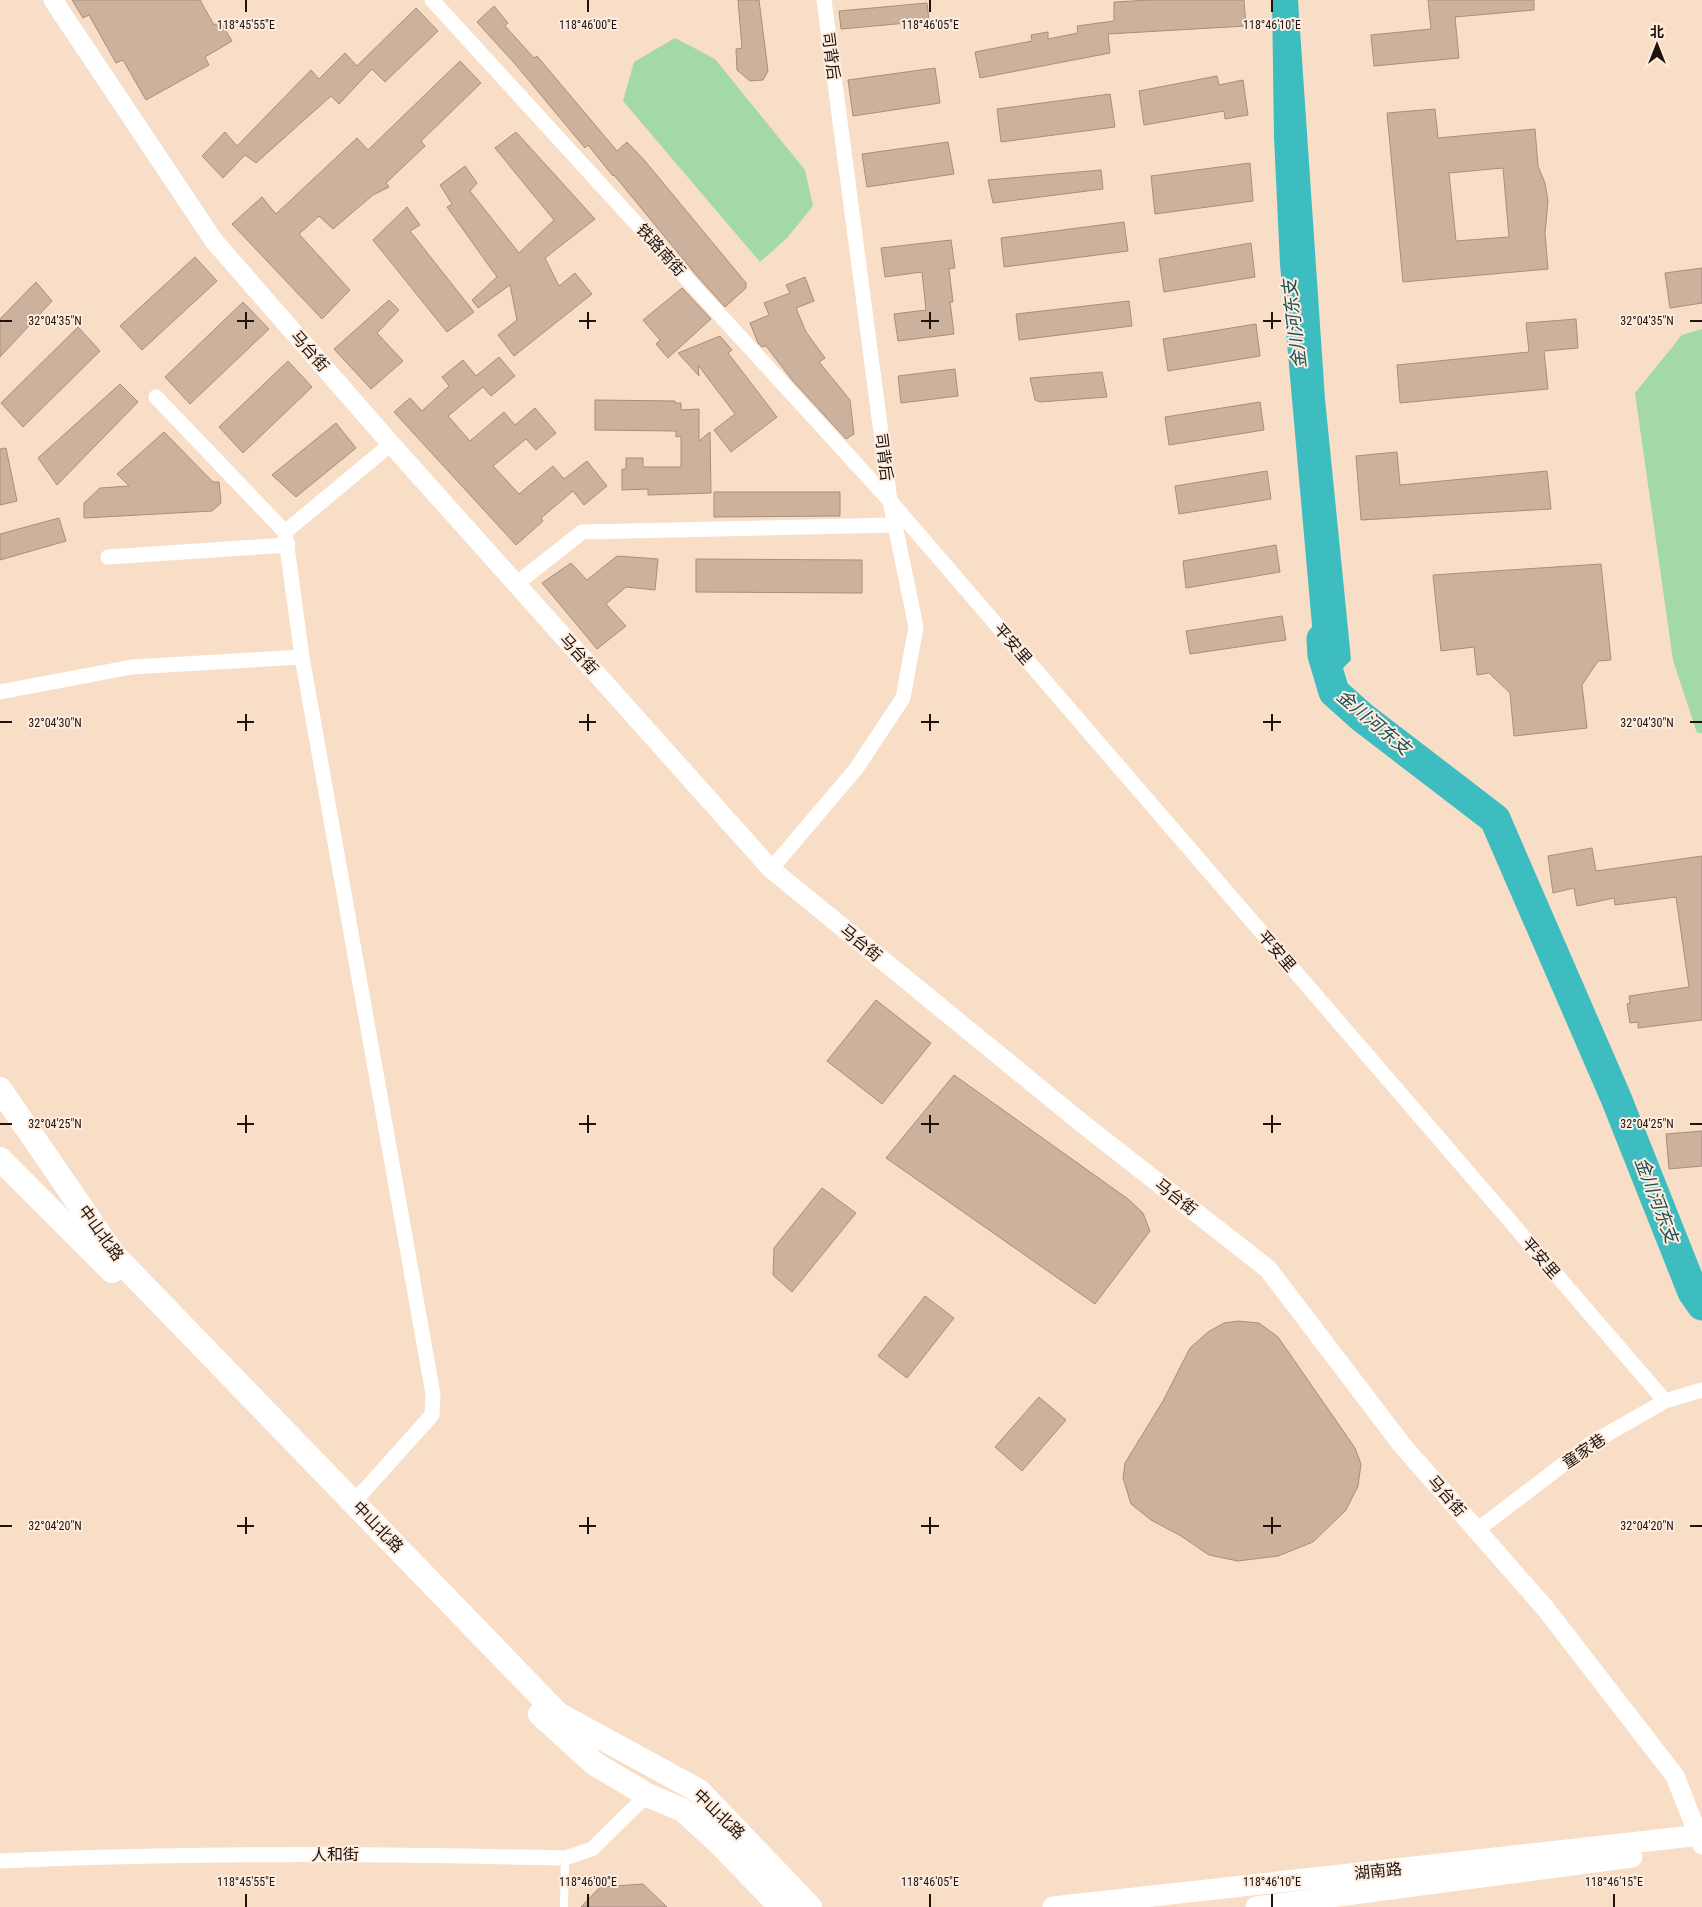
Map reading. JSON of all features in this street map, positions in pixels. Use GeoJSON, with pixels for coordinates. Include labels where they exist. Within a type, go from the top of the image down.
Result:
{"type":"FeatureCollection","features":[{"type":"Feature","properties":{"kind":"main road","name":"中山北路"},"geometry":{"type":"LineString","coordinates":[[0,1089],[114,1255],[558,1714],[699,1791],[810,1907]]}},
{"type":"Feature","properties":{"kind":"main road","name":"中山北路"},"geometry":{"type":"LineString","coordinates":[[0,1159],[106,1264],[549,1723],[596,1764],[647,1795],[683,1810],[719,1843],[781,1907]]}},
{"type":"Feature","properties":{"kind":"main road","name":"湖南路"},"geometry":{"type":"LineString","coordinates":[[1053,1907],[1701,1841]]}},
{"type":"Feature","properties":{"kind":"main road","name":"湖南路"},"geometry":{"type":"LineString","coordinates":[[1256,1907],[1701,1841]]}},
{"type":"Feature","properties":{"kind":"street","name":"马台街"},"geometry":{"type":"LineString","coordinates":[[53,0],[214,241],[391,444],[771,869],[1083,1124],[1268,1269],[1402,1445],[1545,1608],[1675,1776],[1701,1841]]}},
{"type":"Feature","properties":{"kind":"street","name":"铁路南街"},"geometry":{"type":"LineString","coordinates":[[432,0],[890,501]]}},
{"type":"Feature","properties":{"kind":"street","name":"司背后"},"geometry":{"type":"LineString","coordinates":[[771,869],[856,769],[903,698],[916,627],[890,501],[824,0]]}},
{"type":"Feature","properties":{"kind":"street"},"geometry":{"type":"LineString","coordinates":[[156,397],[287,538],[302,657],[433,1394],[432,1415],[354,1502]]}},
{"type":"Feature","properties":{"kind":"street"},"geometry":{"type":"LineString","coordinates":[[108,557],[287,538],[391,444]]}},
{"type":"Feature","properties":{"kind":"street","name":"平安里"},"geometry":{"type":"LineString","coordinates":[[890,501],[1665,1401]]}},
{"type":"Feature","properties":{"kind":"street"},"geometry":{"type":"LineString","coordinates":[[516,584],[582,532],[894,525]]}},
{"type":"Feature","properties":{"kind":"street"},"geometry":{"type":"LineString","coordinates":[[2,692],[132,667],[302,657]]}},
{"type":"Feature","properties":{"kind":"street","name":"童家巷"},"geometry":{"type":"LineString","coordinates":[[1477,1530],[1590,1444],[1665,1401],[1702,1390]]}},
{"type":"Feature","properties":{"kind":"street","name":"人和街"},"geometry":{"type":"LineString","coordinates":[[0,1861],[58,1858],[338,1854],[565,1858],[592,1849],[647,1795]]}},
{"type":"Feature","properties":{"kind":"lane"},"geometry":{"type":"LineString","coordinates":[[564,1907],[565,1858]]}},
{"type":"Feature","properties":{"kind":"green space"},"geometry":{"type":"Polygon","coordinates":[[[675,38],[715,59],[805,170],[813,206],[787,238],[760,262],[623,101],[634,62],[675,38]]]}},
{"type":"Feature","properties":{"kind":"green space"},"geometry":{"type":"Polygon","coordinates":[[[1702,329],[1702,733],[1697,733],[1673,660],[1635,393],[1682,335],[1702,329]]]}},
{"type":"Feature","properties":{"kind":"water"},"geometry":{"type":"Polygon","coordinates":[[[1272,0],[1298,0],[1325,399],[1351,660],[1318,693],[1280,264],[1274,137],[1272,0]]]}},
{"type":"Feature","properties":{"kind":"building"},"geometry":{"type":"Polygon","coordinates":[[[72,0],[200,0],[214,25],[220,21],[232,41],[205,57],[209,65],[146,100],[123,60],[116,63],[89,15],[83,18],[72,0]]]}},
{"type":"Feature","properties":{"kind":"building"},"geometry":{"type":"Polygon","coordinates":[[[738,0],[759,0],[768,71],[763,80],[750,81],[737,70],[736,49],[742,48],[738,0]]]}},
{"type":"Feature","properties":{"kind":"building"},"geometry":{"type":"Polygon","coordinates":[[[1244,0],[1246,26],[1108,34],[1110,53],[980,78],[975,52],[1032,41],[1031,35],[1048,32],[1048,39],[1078,33],[1077,26],[1114,21],[1114,2],[1244,0]]]}},
{"type":"Feature","properties":{"kind":"building"},"geometry":{"type":"Polygon","coordinates":[[[1428,0],[1534,0],[1534,10],[1455,17],[1459,58],[1374,66],[1371,35],[1431,29],[1428,0]]]}},
{"type":"Feature","properties":{"kind":"building"},"geometry":{"type":"Polygon","coordinates":[[[927,3],[929,21],[841,29],[839,11],[927,3]]]}},
{"type":"Feature","properties":{"kind":"building"},"geometry":{"type":"Polygon","coordinates":[[[494,6],[508,23],[505,26],[534,58],[537,56],[617,151],[627,142],[645,161],[746,283],[746,288],[725,307],[588,145],[585,148],[516,65],[477,22],[494,6]]]}},
{"type":"Feature","properties":{"kind":"building"},"geometry":{"type":"Polygon","coordinates":[[[416,8],[438,31],[385,82],[372,69],[339,104],[331,96],[256,163],[245,155],[223,178],[202,156],[225,132],[237,146],[311,70],[319,79],[345,53],[357,66],[416,8]]]}},
{"type":"Feature","properties":{"kind":"building"},"geometry":{"type":"Polygon","coordinates":[[[460,61],[481,83],[421,141],[425,146],[386,183],[389,187],[373,195],[333,229],[319,216],[299,234],[350,290],[322,319],[232,224],[262,197],[276,214],[357,138],[368,150],[460,61]]]}},
{"type":"Feature","properties":{"kind":"building"},"geometry":{"type":"Polygon","coordinates":[[[935,68],[940,103],[853,116],[848,80],[935,68]]]}},
{"type":"Feature","properties":{"kind":"building"},"geometry":{"type":"Polygon","coordinates":[[[1217,76],[1219,85],[1243,80],[1248,115],[1225,119],[1224,111],[1144,125],[1139,91],[1217,76]]]}},
{"type":"Feature","properties":{"kind":"building"},"geometry":{"type":"Polygon","coordinates":[[[1110,94],[1115,127],[1001,142],[997,109],[1110,94]]]}},
{"type":"Feature","properties":{"kind":"building"},"geometry":{"type":"Polygon","coordinates":[[[1435,109],[1438,138],[1535,129],[1538,166],[1545,183],[1548,201],[1545,233],[1548,269],[1403,282],[1387,113],[1435,109]],[[1503,168],[1449,173],[1456,241],[1509,237],[1503,168]]]}},
{"type":"Feature","properties":{"kind":"building"},"geometry":{"type":"Polygon","coordinates":[[[516,132],[595,219],[545,258],[559,286],[575,273],[592,294],[514,356],[498,335],[517,320],[510,285],[478,308],[472,300],[497,277],[447,207],[452,204],[440,185],[465,166],[477,183],[470,191],[519,253],[554,220],[495,148],[516,132]]]}},
{"type":"Feature","properties":{"kind":"building"},"geometry":{"type":"Polygon","coordinates":[[[948,142],[954,174],[867,187],[862,154],[948,142]]]}},
{"type":"Feature","properties":{"kind":"building"},"geometry":{"type":"Polygon","coordinates":[[[1250,163],[1253,201],[1155,214],[1151,176],[1250,163]]]}},
{"type":"Feature","properties":{"kind":"building"},"geometry":{"type":"Polygon","coordinates":[[[1101,170],[1103,189],[993,203],[988,180],[1101,170]]]}},
{"type":"Feature","properties":{"kind":"building"},"geometry":{"type":"Polygon","coordinates":[[[407,207],[420,225],[410,231],[474,312],[447,332],[373,240],[407,207]]]}},
{"type":"Feature","properties":{"kind":"building"},"geometry":{"type":"Polygon","coordinates":[[[1124,222],[1128,251],[1004,267],[1001,238],[1124,222]]]}},
{"type":"Feature","properties":{"kind":"building"},"geometry":{"type":"Polygon","coordinates":[[[951,240],[955,268],[949,269],[953,302],[950,302],[954,334],[898,341],[894,314],[926,310],[922,272],[885,277],[881,248],[951,240]]]}},
{"type":"Feature","properties":{"kind":"building"},"geometry":{"type":"Polygon","coordinates":[[[1251,243],[1255,277],[1164,292],[1159,259],[1251,243]]]}},
{"type":"Feature","properties":{"kind":"building"},"geometry":{"type":"Polygon","coordinates":[[[195,257],[217,281],[142,350],[120,326],[195,257]]]}},
{"type":"Feature","properties":{"kind":"building"},"geometry":{"type":"Polygon","coordinates":[[[1702,268],[1702,303],[1670,308],[1665,273],[1702,268]]]}},
{"type":"Feature","properties":{"kind":"building"},"geometry":{"type":"Polygon","coordinates":[[[805,277],[814,301],[796,308],[806,332],[825,358],[819,362],[850,400],[854,434],[846,439],[793,381],[766,346],[762,347],[758,343],[750,323],[769,315],[764,303],[790,293],[786,285],[805,277]]]}},
{"type":"Feature","properties":{"kind":"building"},"geometry":{"type":"Polygon","coordinates":[[[36,282],[52,301],[0,357],[0,319],[36,282]]]}},
{"type":"Feature","properties":{"kind":"building"},"geometry":{"type":"Polygon","coordinates":[[[682,288],[711,319],[668,358],[656,344],[660,340],[643,320],[682,288]]]}},
{"type":"Feature","properties":{"kind":"building"},"geometry":{"type":"Polygon","coordinates":[[[389,300],[399,310],[377,333],[403,361],[371,389],[334,349],[389,300]]]}},
{"type":"Feature","properties":{"kind":"building"},"geometry":{"type":"Polygon","coordinates":[[[1129,301],[1132,326],[1019,340],[1016,314],[1129,301]]]}},
{"type":"Feature","properties":{"kind":"building"},"geometry":{"type":"Polygon","coordinates":[[[243,302],[269,329],[190,404],[165,377],[243,302]]]}},
{"type":"Feature","properties":{"kind":"building"},"geometry":{"type":"Polygon","coordinates":[[[1576,319],[1578,348],[1544,351],[1548,389],[1400,403],[1397,365],[1529,352],[1526,323],[1576,319]]]}},
{"type":"Feature","properties":{"kind":"building"},"geometry":{"type":"Polygon","coordinates":[[[1256,324],[1260,356],[1168,371],[1163,339],[1256,324]]]}},
{"type":"Feature","properties":{"kind":"building"},"geometry":{"type":"Polygon","coordinates":[[[78,327],[100,351],[23,427],[1,403],[78,327]]]}},
{"type":"Feature","properties":{"kind":"building"},"geometry":{"type":"Polygon","coordinates":[[[720,336],[732,350],[728,353],[777,417],[731,452],[714,430],[735,414],[698,365],[699,376],[678,353],[720,336]]]}},
{"type":"Feature","properties":{"kind":"building"},"geometry":{"type":"Polygon","coordinates":[[[499,357],[515,376],[491,396],[483,387],[448,416],[470,441],[504,412],[515,425],[535,408],[556,433],[536,450],[526,439],[493,466],[519,494],[553,466],[564,479],[587,461],[607,486],[584,505],[573,491],[541,518],[543,521],[516,545],[394,412],[410,398],[422,411],[449,386],[442,377],[463,360],[476,376],[499,357]]]}},
{"type":"Feature","properties":{"kind":"building"},"geometry":{"type":"Polygon","coordinates":[[[288,361],[312,387],[243,453],[219,427],[288,361]]]}},
{"type":"Feature","properties":{"kind":"building"},"geometry":{"type":"Polygon","coordinates":[[[955,369],[958,396],[901,403],[898,376],[955,369]]]}},
{"type":"Feature","properties":{"kind":"building"},"geometry":{"type":"Polygon","coordinates":[[[1102,372],[1107,397],[1040,402],[1035,400],[1030,378],[1102,372]]]}},
{"type":"Feature","properties":{"kind":"building"},"geometry":{"type":"Polygon","coordinates":[[[120,384],[138,402],[57,485],[38,458],[120,384]]]}},
{"type":"Feature","properties":{"kind":"building"},"geometry":{"type":"Polygon","coordinates":[[[595,400],[675,401],[675,403],[681,403],[681,410],[699,409],[699,441],[710,432],[711,493],[648,495],[648,489],[622,490],[622,469],[626,469],[626,458],[643,458],[643,467],[681,467],[681,436],[676,437],[676,431],[595,430],[595,400]]]}},
{"type":"Feature","properties":{"kind":"building"},"geometry":{"type":"Polygon","coordinates":[[[1260,402],[1264,430],[1169,445],[1165,417],[1260,402]]]}},
{"type":"Feature","properties":{"kind":"building"},"geometry":{"type":"Polygon","coordinates":[[[336,423],[356,448],[296,497],[272,475],[336,423]]]}},
{"type":"Feature","properties":{"kind":"building"},"geometry":{"type":"Polygon","coordinates":[[[164,432],[213,482],[219,482],[221,503],[212,511],[84,518],[84,503],[100,488],[129,486],[117,474],[164,432]]]}},
{"type":"Feature","properties":{"kind":"building"},"geometry":{"type":"Polygon","coordinates":[[[6,448],[17,501],[0,505],[0,449],[6,448]]]}},
{"type":"Feature","properties":{"kind":"building"},"geometry":{"type":"Polygon","coordinates":[[[1397,452],[1400,485],[1547,471],[1551,509],[1361,520],[1356,456],[1397,452]]]}},
{"type":"Feature","properties":{"kind":"building"},"geometry":{"type":"Polygon","coordinates":[[[1267,471],[1271,499],[1179,514],[1175,486],[1267,471]]]}},
{"type":"Feature","properties":{"kind":"building"},"geometry":{"type":"Polygon","coordinates":[[[714,492],[840,492],[840,516],[714,517],[714,492]]]}},
{"type":"Feature","properties":{"kind":"building"},"geometry":{"type":"Polygon","coordinates":[[[59,518],[66,541],[0,560],[0,534],[59,518]]]}},
{"type":"Feature","properties":{"kind":"building"},"geometry":{"type":"Polygon","coordinates":[[[1276,545],[1280,572],[1186,588],[1183,561],[1276,545]]]}},
{"type":"Feature","properties":{"kind":"building"},"geometry":{"type":"Polygon","coordinates":[[[617,556],[658,559],[655,590],[626,587],[606,604],[626,626],[597,649],[542,583],[571,563],[587,580],[617,556]]]}},
{"type":"Feature","properties":{"kind":"building"},"geometry":{"type":"Polygon","coordinates":[[[696,559],[862,560],[862,593],[696,592],[696,559]]]}},
{"type":"Feature","properties":{"kind":"building"},"geometry":{"type":"Polygon","coordinates":[[[1601,564],[1611,660],[1598,661],[1582,685],[1587,728],[1514,736],[1510,693],[1489,673],[1477,675],[1474,647],[1441,651],[1433,575],[1601,564]]]}},
{"type":"Feature","properties":{"kind":"building"},"geometry":{"type":"Polygon","coordinates":[[[1282,616],[1286,640],[1190,654],[1186,631],[1282,616]]]}},
{"type":"Feature","properties":{"kind":"building"},"geometry":{"type":"Polygon","coordinates":[[[1592,848],[1596,871],[1702,856],[1702,1020],[1638,1028],[1638,1022],[1630,1023],[1627,1004],[1630,1003],[1629,996],[1689,987],[1676,897],[1615,905],[1614,898],[1577,906],[1574,888],[1553,893],[1548,856],[1592,848]]]}},
{"type":"Feature","properties":{"kind":"building"},"geometry":{"type":"Polygon","coordinates":[[[876,1000],[931,1043],[882,1104],[827,1061],[876,1000]]]}},
{"type":"Feature","properties":{"kind":"building"},"geometry":{"type":"Polygon","coordinates":[[[954,1075],[1128,1199],[1143,1213],[1150,1231],[1095,1304],[886,1158],[954,1075]]]}},
{"type":"Feature","properties":{"kind":"building"},"geometry":{"type":"Polygon","coordinates":[[[1702,1131],[1702,1166],[1669,1169],[1666,1134],[1702,1131]]]}},
{"type":"Feature","properties":{"kind":"building"},"geometry":{"type":"Polygon","coordinates":[[[822,1188],[856,1213],[792,1292],[773,1275],[774,1248],[822,1188]]]}},
{"type":"Feature","properties":{"kind":"building"},"geometry":{"type":"Polygon","coordinates":[[[925,1296],[954,1318],[907,1378],[878,1356],[925,1296]]]}},
{"type":"Feature","properties":{"kind":"building"},"geometry":{"type":"Polygon","coordinates":[[[1238,1321],[1259,1323],[1278,1337],[1355,1448],[1361,1464],[1358,1486],[1346,1510],[1313,1542],[1278,1556],[1238,1561],[1209,1555],[1181,1536],[1151,1520],[1131,1504],[1123,1478],[1125,1463],[1163,1401],[1190,1348],[1208,1332],[1224,1323],[1238,1321]]]}},
{"type":"Feature","properties":{"kind":"building"},"geometry":{"type":"Polygon","coordinates":[[[1039,1397],[1066,1420],[1022,1471],[995,1447],[1039,1397]]]}},
{"type":"Feature","properties":{"kind":"building"},"geometry":{"type":"Polygon","coordinates":[[[643,1884],[667,1907],[581,1907],[600,1887],[643,1884]]]}},
{"type":"Feature","properties":{"kind":"waterway","name":"金川河东支"},"geometry":{"type":"LineString","coordinates":[[1322,639],[1323,655],[1334,692],[1362,717],[1495,819],[1616,1098],[1693,1292],[1702,1305]]}}]}
